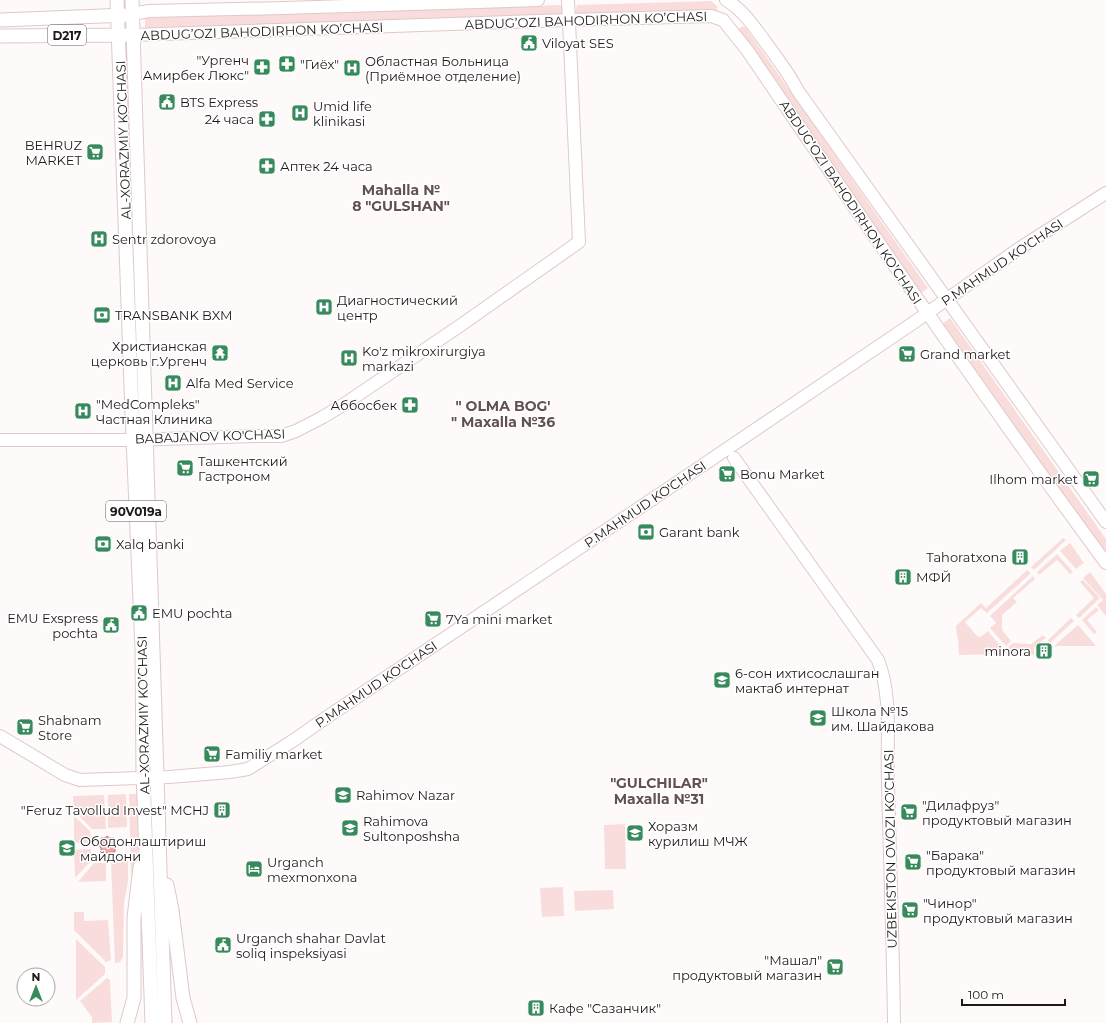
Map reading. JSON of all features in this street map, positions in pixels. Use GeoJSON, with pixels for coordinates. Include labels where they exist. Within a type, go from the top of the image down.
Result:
{"type":"FeatureCollection","features":[{"type":"Feature","properties":{"kind":"main road","name":"AL-XORAZMIY KO’CHASI"},"geometry":{"type":"LineString","coordinates":[[117,0],[142,648],[145,829],[152,1023]]}},
{"type":"Feature","properties":{"kind":"main road","name":"AL-XORAZMIY KO’CHASI"},"geometry":{"type":"LineString","coordinates":[[132,0],[147,439],[148,529],[163,777],[160,850],[165,1023]]}},
{"type":"Feature","properties":{"kind":"main road","name":"ABDUG’OZI BAHODIRHON KO’CHASI"},"geometry":{"type":"LineString","coordinates":[[0,20],[118,16],[149,10],[315,8],[538,0]]}},
{"type":"Feature","properties":{"kind":"main road"},"geometry":{"type":"LineString","coordinates":[[568,0],[569,20]]}},
{"type":"Feature","properties":{"kind":"main road","name":"ABDUG’OZI BAHODIRHON KO’CHASI"},"geometry":{"type":"LineString","coordinates":[[730,3],[748,19],[793,79],[798,91],[1106,522]]}},
{"type":"Feature","properties":{"kind":"main road"},"geometry":{"type":"LineString","coordinates":[[723,20],[730,3]]}},
{"type":"Feature","properties":{"kind":"main road","name":"ABDUG’OZI BAHODIRHON KO’CHASI"},"geometry":{"type":"LineString","coordinates":[[0,36],[133,35],[711,16],[723,20],[747,50],[927,313],[1054,493],[1106,563]]}},
{"type":"Feature","properties":{"kind":"main road","name":"BABAJANOV KO'CHASI"},"geometry":{"type":"LineString","coordinates":[[0,440],[133,440],[281,436],[296,432],[323,417],[461,325],[578,242],[569,20]]}},
{"type":"Feature","properties":{"kind":"main road","name":"P.MAHMUD KO'CHASI"},"geometry":{"type":"LineString","coordinates":[[0,736],[65,775],[80,780],[121,780],[144,777],[230,772],[248,769],[291,742],[672,486],[1020,248],[1106,193]]}},
{"type":"Feature","properties":{"kind":"main road","name":"UZBEKISTON OVOZI KO'CHASI"},"geometry":{"type":"LineString","coordinates":[[734,458],[878,660],[881,669],[888,704],[887,771],[894,1023]]}},
{"type":"Feature","properties":{"kind":"main road"},"geometry":{"type":"LineString","coordinates":[[127,1023],[134,998],[134,918],[145,829]]}},
{"type":"Feature","properties":{"kind":"main road"},"geometry":{"type":"LineString","coordinates":[[160,850],[172,910],[183,998],[190,1023]]}},
{"type":"Feature","properties":{"kind":"shaded area"},"geometry":{"type":"Polygon","coordinates":[[[711,1],[717,6],[717,10],[714,13],[577,16],[575,13],[577,5],[711,1]]]}},
{"type":"Feature","properties":{"kind":"shaded area"},"geometry":{"type":"Polygon","coordinates":[[[561,5],[564,8],[564,13],[560,17],[145,28],[145,18],[561,5]]]}},
{"type":"Feature","properties":{"kind":"shaded area"},"geometry":{"type":"Polygon","coordinates":[[[743,26],[746,28],[928,288],[920,294],[737,33],[738,29],[743,26]]]}},
{"type":"Feature","properties":{"kind":"shaded area"},"geometry":{"type":"Polygon","coordinates":[[[950,318],[1106,539],[1106,556],[942,324],[950,318]]]}},
{"type":"Feature","properties":{"kind":"shaded area"},"geometry":{"type":"Polygon","coordinates":[[[1063,538],[1066,540],[1034,570],[1031,567],[1063,538]]]}},
{"type":"Feature","properties":{"kind":"shaded area"},"geometry":{"type":"Polygon","coordinates":[[[1070,543],[1084,563],[1076,569],[1060,551],[1070,543]]]}},
{"type":"Feature","properties":{"kind":"shaded area"},"geometry":{"type":"Polygon","coordinates":[[[1057,554],[1073,572],[1070,574],[1057,560],[1039,575],[1037,572],[1057,554]]]}},
{"type":"Feature","properties":{"kind":"shaded area"},"geometry":{"type":"Polygon","coordinates":[[[1027,570],[1031,573],[987,613],[981,608],[965,622],[977,636],[980,637],[988,631],[1007,654],[959,655],[956,626],[981,603],[986,608],[1027,570]]]}},
{"type":"Feature","properties":{"kind":"shaded area"},"geometry":{"type":"Polygon","coordinates":[[[1090,572],[1106,594],[1106,616],[1097,605],[1103,600],[1083,578],[1090,572]]]}},
{"type":"Feature","properties":{"kind":"shaded area"},"geometry":{"type":"Polygon","coordinates":[[[1033,576],[1035,579],[1013,598],[1017,602],[1002,615],[1002,630],[1011,641],[1006,646],[990,628],[996,623],[990,616],[1033,576]]]}},
{"type":"Feature","properties":{"kind":"shaded area"},"geometry":{"type":"Polygon","coordinates":[[[1083,580],[1100,598],[1079,618],[1076,615],[1094,598],[1080,582],[1083,580]]]}},
{"type":"Feature","properties":{"kind":"shaded area"},"geometry":{"type":"Polygon","coordinates":[[[1096,607],[1099,610],[1087,620],[1097,632],[1094,634],[1082,620],[1096,607]]]}},
{"type":"Feature","properties":{"kind":"shaded area"},"geometry":{"type":"Polygon","coordinates":[[[1071,618],[1074,621],[1050,643],[1048,640],[1071,618]]]}},
{"type":"Feature","properties":{"kind":"shaded area"},"geometry":{"type":"Polygon","coordinates":[[[1078,625],[1096,646],[1054,646],[1078,625]]]}},
{"type":"Feature","properties":{"kind":"shaded area"},"geometry":{"type":"Polygon","coordinates":[[[1043,635],[1046,638],[1034,647],[1034,655],[1014,655],[1008,647],[1013,643],[1031,644],[1043,635]]]}},
{"type":"Feature","properties":{"kind":"shaded area"},"geometry":{"type":"Polygon","coordinates":[[[126,794],[127,827],[108,828],[108,795],[126,794]]]}},
{"type":"Feature","properties":{"kind":"shaded area"},"geometry":{"type":"Polygon","coordinates":[[[129,794],[137,794],[138,850],[131,876],[129,794]]]}},
{"type":"Feature","properties":{"kind":"shaded area"},"geometry":{"type":"Polygon","coordinates":[[[104,795],[106,829],[92,829],[74,811],[73,796],[104,795]]]}},
{"type":"Feature","properties":{"kind":"shaded area"},"geometry":{"type":"Polygon","coordinates":[[[74,816],[90,831],[91,843],[77,843],[74,840],[74,816]]]}},
{"type":"Feature","properties":{"kind":"shaded area"},"geometry":{"type":"Polygon","coordinates":[[[625,824],[626,869],[605,869],[604,825],[625,824]]]}},
{"type":"Feature","properties":{"kind":"shaded area"},"geometry":{"type":"Polygon","coordinates":[[[107,836],[114,838],[114,842],[117,845],[115,847],[115,852],[108,854],[106,852],[101,852],[99,845],[101,843],[101,838],[105,838],[107,836]]]}},
{"type":"Feature","properties":{"kind":"shaded area"},"geometry":{"type":"Polygon","coordinates":[[[91,849],[91,861],[75,878],[74,850],[91,849]]]}},
{"type":"Feature","properties":{"kind":"shaded area"},"geometry":{"type":"Polygon","coordinates":[[[128,861],[128,882],[124,903],[123,957],[120,962],[115,963],[111,862],[128,861]]]}},
{"type":"Feature","properties":{"kind":"shaded area"},"geometry":{"type":"Polygon","coordinates":[[[94,863],[106,863],[106,881],[78,882],[94,863]]]}},
{"type":"Feature","properties":{"kind":"shaded area"},"geometry":{"type":"Polygon","coordinates":[[[563,887],[564,916],[542,917],[540,888],[563,887]]]}},
{"type":"Feature","properties":{"kind":"shaded area"},"geometry":{"type":"Polygon","coordinates":[[[613,890],[614,909],[575,911],[574,891],[613,890]]]}},
{"type":"Feature","properties":{"kind":"shaded area"},"geometry":{"type":"Polygon","coordinates":[[[74,912],[84,912],[84,921],[108,920],[111,960],[106,962],[74,930],[74,912]]]}},
{"type":"Feature","properties":{"kind":"shaded area"},"geometry":{"type":"Polygon","coordinates":[[[76,939],[105,967],[105,974],[76,1000],[76,939]]]}},
{"type":"Feature","properties":{"kind":"shaded area"},"geometry":{"type":"Polygon","coordinates":[[[107,978],[110,980],[112,1022],[92,1023],[92,1017],[80,1001],[107,978]]]}},
{"type":"Feature","properties":{"kind":"place","name":"Viloyat SES"},"geometry":{"type":"Point","coordinates":[529,43]}},
{"type":"Feature","properties":{"kind":"place","name":"\"Гиёх\""},"geometry":{"type":"Point","coordinates":[287,64]}},
{"type":"Feature","properties":{"kind":"place","name":"\"Ургенч Амирбек Люкс\""},"geometry":{"type":"Point","coordinates":[262,67]}},
{"type":"Feature","properties":{"kind":"place","name":"Областная Больница (Приёмное отделение)"},"geometry":{"type":"Point","coordinates":[352,68]}},
{"type":"Feature","properties":{"kind":"place","name":"BTS Express"},"geometry":{"type":"Point","coordinates":[167,102]}},
{"type":"Feature","properties":{"kind":"place","name":"Umid life klinikasi"},"geometry":{"type":"Point","coordinates":[300,113]}},
{"type":"Feature","properties":{"kind":"place","name":"24 часа"},"geometry":{"type":"Point","coordinates":[267,119]}},
{"type":"Feature","properties":{"kind":"place","name":"BEHRUZ MARKET"},"geometry":{"type":"Point","coordinates":[95,152]}},
{"type":"Feature","properties":{"kind":"place","name":"Аптек 24 часа"},"geometry":{"type":"Point","coordinates":[267,166]}},
{"type":"Feature","properties":{"kind":"place","name":"Sentr zdorovoya"},"geometry":{"type":"Point","coordinates":[99,239]}},
{"type":"Feature","properties":{"kind":"place","name":"Диагностический центр"},"geometry":{"type":"Point","coordinates":[324,307]}},
{"type":"Feature","properties":{"kind":"place","name":"TRANSBANK BXM"},"geometry":{"type":"Point","coordinates":[102,315]}},
{"type":"Feature","properties":{"kind":"place","name":"Христианская церковь г.Ургенч"},"geometry":{"type":"Point","coordinates":[220,353]}},
{"type":"Feature","properties":{"kind":"place","name":"Grand market"},"geometry":{"type":"Point","coordinates":[907,354]}},
{"type":"Feature","properties":{"kind":"place","name":"Ko'z mikroxirurgiya markazi"},"geometry":{"type":"Point","coordinates":[349,358]}},
{"type":"Feature","properties":{"kind":"place","name":"Alfa Med Service"},"geometry":{"type":"Point","coordinates":[173,383]}},
{"type":"Feature","properties":{"kind":"place","name":"Аббосбек"},"geometry":{"type":"Point","coordinates":[410,405]}},
{"type":"Feature","properties":{"kind":"place","name":"\"MedCompleks\" Частная Клиника"},"geometry":{"type":"Point","coordinates":[83,411]}},
{"type":"Feature","properties":{"kind":"place","name":"Ташкентский Гастроном"},"geometry":{"type":"Point","coordinates":[185,468]}},
{"type":"Feature","properties":{"kind":"place","name":"Bonu Market"},"geometry":{"type":"Point","coordinates":[727,474]}},
{"type":"Feature","properties":{"kind":"place","name":"Ilhom market"},"geometry":{"type":"Point","coordinates":[1091,479]}},
{"type":"Feature","properties":{"kind":"place","name":"Garant bank"},"geometry":{"type":"Point","coordinates":[646,532]}},
{"type":"Feature","properties":{"kind":"place","name":"Xalq banki"},"geometry":{"type":"Point","coordinates":[103,544]}},
{"type":"Feature","properties":{"kind":"place","name":"Tahoratxona"},"geometry":{"type":"Point","coordinates":[1020,557]}},
{"type":"Feature","properties":{"kind":"place","name":"МФЙ"},"geometry":{"type":"Point","coordinates":[903,577]}},
{"type":"Feature","properties":{"kind":"place","name":"EMU pochta"},"geometry":{"type":"Point","coordinates":[139,613]}},
{"type":"Feature","properties":{"kind":"place","name":"7Ya mini market"},"geometry":{"type":"Point","coordinates":[433,619]}},
{"type":"Feature","properties":{"kind":"place","name":"EMU Exspress pochta"},"geometry":{"type":"Point","coordinates":[111,625]}},
{"type":"Feature","properties":{"kind":"place","name":"minora"},"geometry":{"type":"Point","coordinates":[1044,651]}},
{"type":"Feature","properties":{"kind":"place","name":"6-сон ихтисослашган мактаб интернат"},"geometry":{"type":"Point","coordinates":[722,680]}},
{"type":"Feature","properties":{"kind":"place","name":"Школа №15 им. Шайдакова"},"geometry":{"type":"Point","coordinates":[818,718]}},
{"type":"Feature","properties":{"kind":"place","name":"Shabnam Store"},"geometry":{"type":"Point","coordinates":[25,727]}},
{"type":"Feature","properties":{"kind":"place","name":"Familiy market"},"geometry":{"type":"Point","coordinates":[212,754]}},
{"type":"Feature","properties":{"kind":"place","name":"Rahimov Nazar"},"geometry":{"type":"Point","coordinates":[343,795]}},
{"type":"Feature","properties":{"kind":"place","name":"\"Feruz Tavollud Invest\" MCHJ"},"geometry":{"type":"Point","coordinates":[222,810]}},
{"type":"Feature","properties":{"kind":"place","name":"\"Дилафруз\" продуктовый магазин"},"geometry":{"type":"Point","coordinates":[909,812]}},
{"type":"Feature","properties":{"kind":"place","name":"Rahimova Sultonposhsha"},"geometry":{"type":"Point","coordinates":[350,828]}},
{"type":"Feature","properties":{"kind":"place","name":"Хоразм курилиш МЧЖ"},"geometry":{"type":"Point","coordinates":[635,833]}},
{"type":"Feature","properties":{"kind":"place","name":"Ободонлаштириш майдони"},"geometry":{"type":"Point","coordinates":[67,848]}},
{"type":"Feature","properties":{"kind":"place","name":"\"Барака\" продуктовый магазин"},"geometry":{"type":"Point","coordinates":[913,862]}},
{"type":"Feature","properties":{"kind":"place","name":"Urganch mexmonxona"},"geometry":{"type":"Point","coordinates":[254,869]}},
{"type":"Feature","properties":{"kind":"place","name":"\"Чинор\" продуктовый магазин"},"geometry":{"type":"Point","coordinates":[910,910]}},
{"type":"Feature","properties":{"kind":"place","name":"Urganch shahar Davlat soliq inspeksiyasi"},"geometry":{"type":"Point","coordinates":[223,945]}},
{"type":"Feature","properties":{"kind":"place","name":"\"Машал\" продуктовый магазин"},"geometry":{"type":"Point","coordinates":[835,967]}},
{"type":"Feature","properties":{"kind":"place","name":"Кафе \"Сазанчик\""},"geometry":{"type":"Point","coordinates":[536,1008]}},
{"type":"Feature","properties":{"kind":"district","name":"Mahalla № 8 \"GULSHAN\""},"geometry":{"type":"Point","coordinates":[401,198]}},
{"type":"Feature","properties":{"kind":"district","name":"\" OLMA BOG' \" Maxalla №36"},"geometry":{"type":"Point","coordinates":[503,414]}},
{"type":"Feature","properties":{"kind":"district","name":"\"GULCHILAR\" Maxalla №31"},"geometry":{"type":"Point","coordinates":[659,792]}}]}
